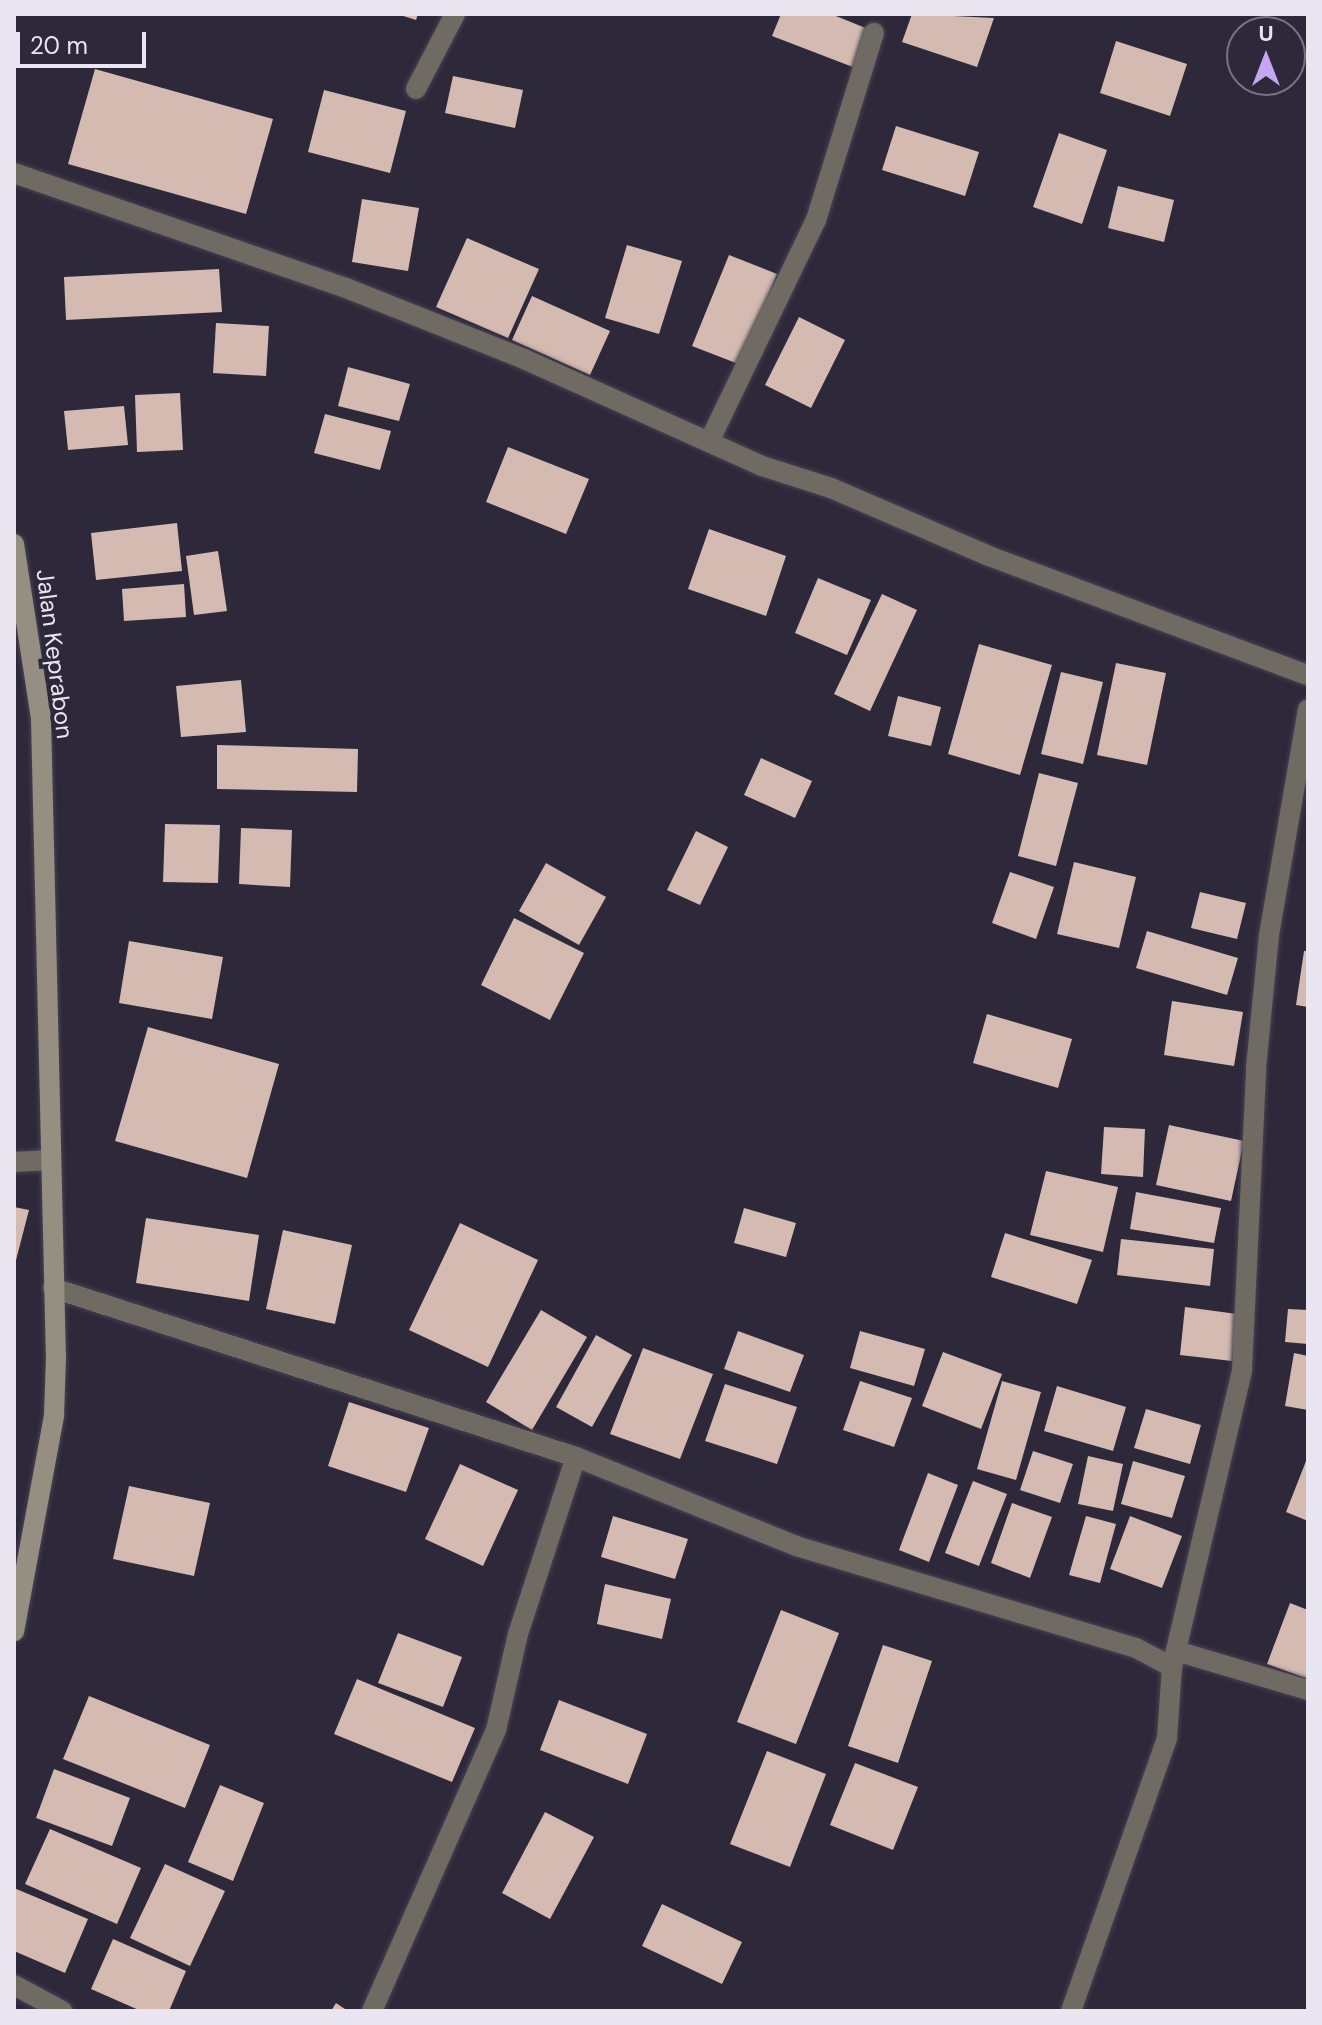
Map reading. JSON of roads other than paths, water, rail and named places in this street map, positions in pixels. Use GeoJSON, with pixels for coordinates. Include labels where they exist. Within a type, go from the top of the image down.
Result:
{"type":"FeatureCollection","features":[{"type":"Feature","properties":{"kind":"street"},"geometry":{"type":"LineString","coordinates":[[416,89],[455,14]]}},
{"type":"Feature","properties":{"kind":"street"},"geometry":{"type":"LineString","coordinates":[[709,442],[816,220],[874,33]]}},
{"type":"Feature","properties":{"kind":"street"},"geometry":{"type":"LineString","coordinates":[[14,173],[346,288],[524,359],[709,442],[989,556],[1308,675]]}},
{"type":"Feature","properties":{"kind":"street","name":"Jalan Keprabon"},"geometry":{"type":"LineString","coordinates":[[14,544],[41,719],[54,1416],[14,1631]]}},
{"type":"Feature","properties":{"kind":"street"},"geometry":{"type":"LineString","coordinates":[[1071,2011],[1167,1738],[1174,1659],[1242,1370],[1256,1068],[1269,935],[1308,709]]}},
{"type":"Feature","properties":{"kind":"street"},"geometry":{"type":"LineString","coordinates":[[14,1162],[51,1160]]}},
{"type":"Feature","properties":{"kind":"street"},"geometry":{"type":"LineString","coordinates":[[53,1288],[576,1457],[796,1546],[1174,1659],[1308,1690]]}},
{"type":"Feature","properties":{"kind":"street"},"geometry":{"type":"LineString","coordinates":[[372,2011],[496,1730],[518,1634],[576,1457]]}},
{"type":"Feature","properties":{"kind":"street"},"geometry":{"type":"LineString","coordinates":[[14,1985],[62,2011]]}}]}
